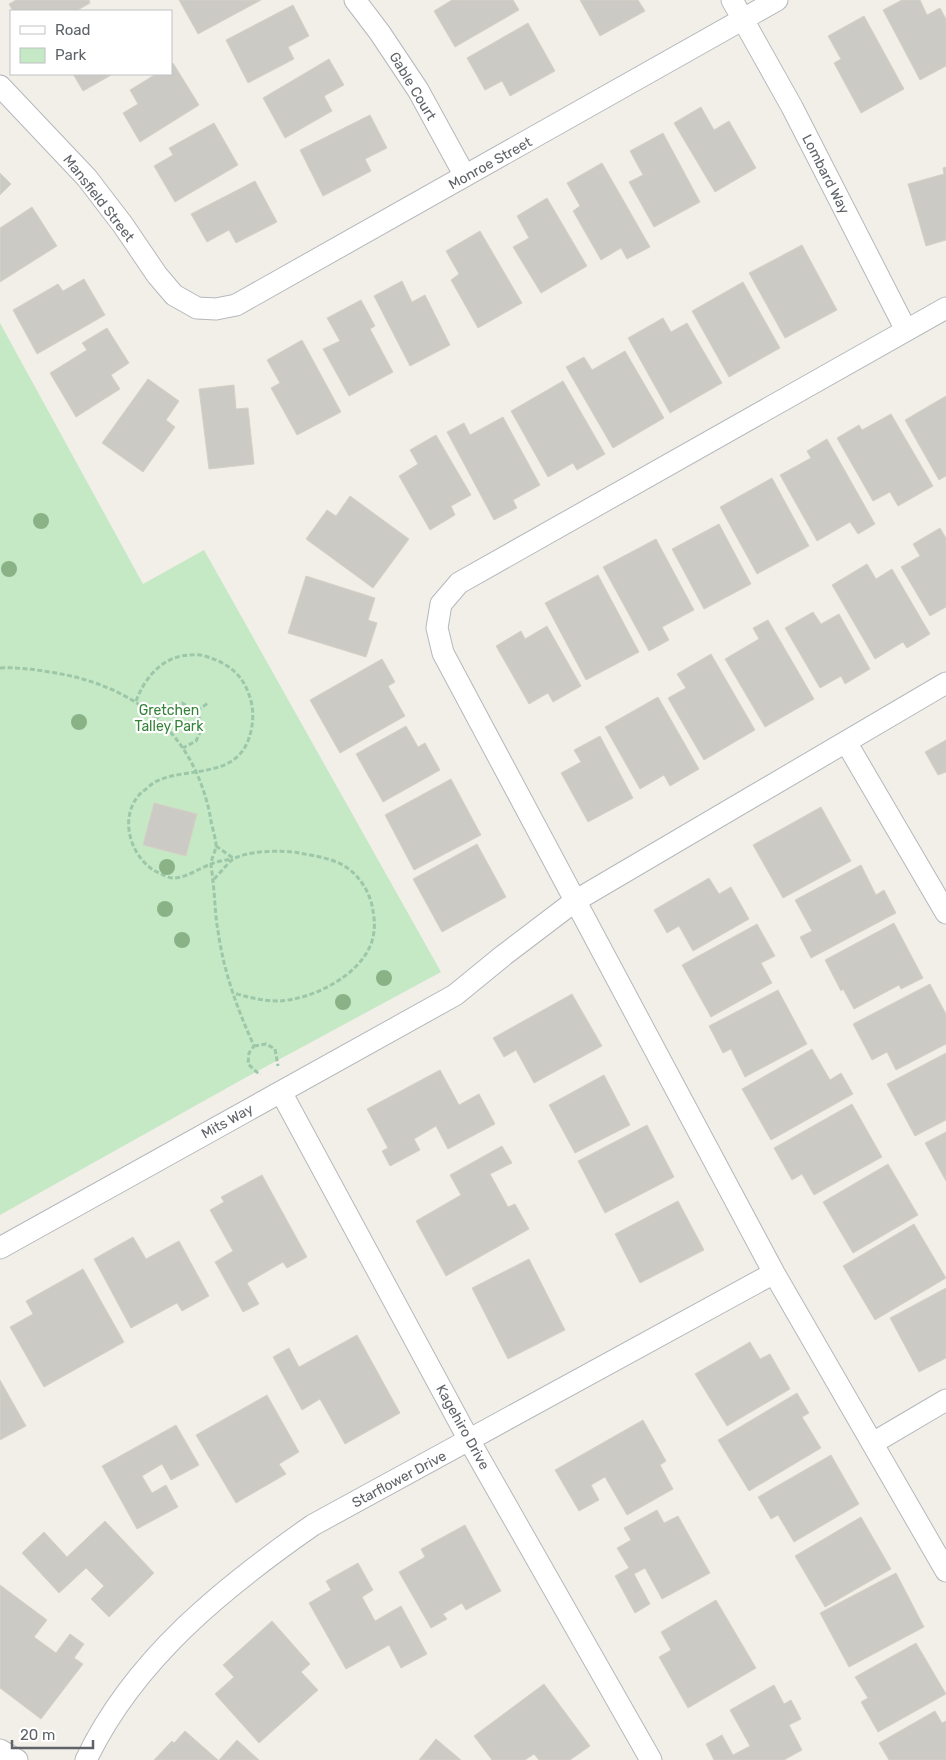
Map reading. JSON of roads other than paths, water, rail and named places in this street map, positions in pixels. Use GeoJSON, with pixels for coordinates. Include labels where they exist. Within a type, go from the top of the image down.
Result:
{"type":"FeatureCollection","features":[{"type":"Feature","properties":{"kind":"street","name":"Gable Court"},"geometry":{"type":"LineString","coordinates":[[355,0],[380,33],[418,90],[465,176]]}},
{"type":"Feature","properties":{"kind":"street","name":"Lombard Way"},"geometry":{"type":"LineString","coordinates":[[732,0],[792,107],[906,330]]}},
{"type":"Feature","properties":{"kind":"street","name":"Monroe Street"},"geometry":{"type":"LineString","coordinates":[[197,308],[216,309],[236,304],[777,0]]}},
{"type":"Feature","properties":{"kind":"street","name":"Mansfield Street"},"geometry":{"type":"LineString","coordinates":[[0,86],[87,178],[123,225],[157,275],[174,295],[197,308]]}},
{"type":"Feature","properties":{"kind":"street"},"geometry":{"type":"LineString","coordinates":[[946,308],[459,583],[441,604],[437,628],[443,653],[774,1273],[946,1571]]}},
{"type":"Feature","properties":{"kind":"street","name":"Mits Way"},"geometry":{"type":"LineString","coordinates":[[0,1248],[454,995],[575,901],[946,683]]}},
{"type":"Feature","properties":{"kind":"street"},"geometry":{"type":"LineString","coordinates":[[846,742],[946,912]]}},
{"type":"Feature","properties":{"kind":"street","name":"Kagehiro Drive"},"geometry":{"type":"LineString","coordinates":[[281,1092],[470,1440],[651,1760]]}},
{"type":"Feature","properties":{"kind":"street","name":"Starflower Drive"},"geometry":{"type":"LineString","coordinates":[[86,1760],[92,1747],[126,1695],[168,1642],[213,1600],[269,1555],[313,1525],[774,1273]]}},
{"type":"Feature","properties":{"kind":"street"},"geometry":{"type":"LineString","coordinates":[[873,1443],[946,1400]]}},
{"type":"Feature","properties":{"kind":"street"},"geometry":{"type":"LineString","coordinates":[[0,1750],[17,1760]]}},
{"type":"Feature","properties":{"kind":"park label","name":"Gretchen Talley Park"},"geometry":{"type":"Point","coordinates":[169,718]}}]}
